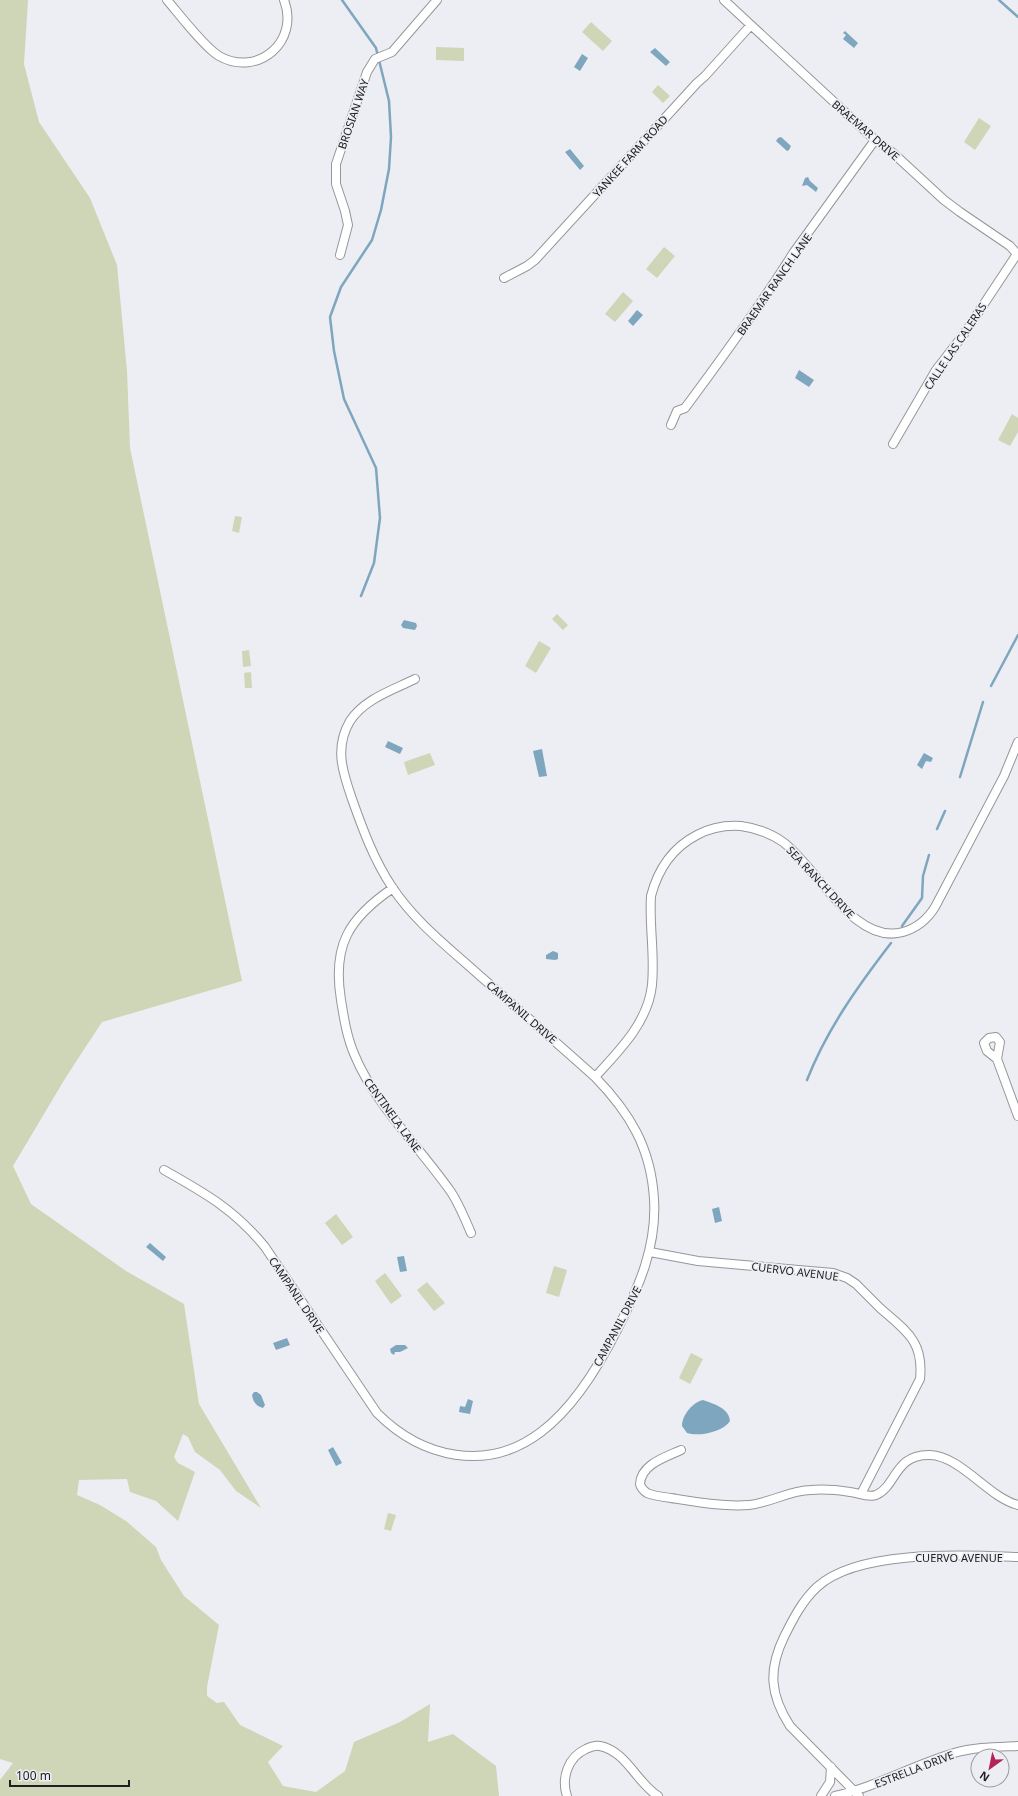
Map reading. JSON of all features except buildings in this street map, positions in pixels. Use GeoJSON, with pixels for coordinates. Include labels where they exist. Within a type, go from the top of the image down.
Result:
{"type":"FeatureCollection","features":[{"type":"Feature","properties":{"kind":"street"},"geometry":{"type":"LineString","coordinates":[[167,0],[215,53],[227,60],[246,63],[268,55],[281,42],[285,34],[288,20],[284,0]]}},
{"type":"Feature","properties":{"kind":"street","name":"BROSIAN WAY"},"geometry":{"type":"LineString","coordinates":[[340,255],[348,225],[336,184],[336,164],[367,72],[375,59],[392,52],[437,0]]}},
{"type":"Feature","properties":{"kind":"street","name":"BRAEMAR DRIVE"},"geometry":{"type":"LineString","coordinates":[[729,2],[750,26],[875,140],[893,153],[960,212],[1015,250]]}},
{"type":"Feature","properties":{"kind":"street","name":"YANKEE FARM ROAD"},"geometry":{"type":"LineString","coordinates":[[504,278],[535,260],[692,87],[726,54],[750,26]]}},
{"type":"Feature","properties":{"kind":"street","name":"BRAEMAR RANCH LANE"},"geometry":{"type":"LineString","coordinates":[[671,424],[677,411],[684,408],[726,353],[784,271],[794,252],[875,140]]}},
{"type":"Feature","properties":{"kind":"street","name":"CALLE LAS CALERAS"},"geometry":{"type":"LineString","coordinates":[[893,444],[936,370],[964,334],[1017,254],[1015,250]]}},
{"type":"Feature","properties":{"kind":"street","name":"CAMPANIL DRIVE"},"geometry":{"type":"LineString","coordinates":[[164,1170],[222,1204],[252,1232],[265,1247],[376,1413],[389,1426],[427,1448],[456,1455],[485,1454],[506,1450],[531,1439],[550,1425],[578,1393],[611,1342],[636,1292],[650,1252],[653,1233],[654,1200],[646,1156],[633,1125],[624,1110],[595,1077],[438,939],[407,906],[393,888],[367,840],[344,776],[340,758],[341,749],[347,728],[354,717],[363,707],[374,700],[415,679]]}},
{"type":"Feature","properties":{"kind":"street","name":"SEA RANCH DRIVE"},"geometry":{"type":"LineString","coordinates":[[595,1077],[620,1050],[633,1033],[648,1005],[653,975],[652,896],[658,875],[664,864],[678,847],[700,833],[713,829],[734,826],[760,830],[772,835],[793,850],[850,915],[864,926],[880,933],[900,933],[909,930],[926,920],[935,907],[1004,776],[1018,742]]}},
{"type":"Feature","properties":{"kind":"street","name":"CENTINELA LANE"},"geometry":{"type":"LineString","coordinates":[[393,888],[365,908],[351,927],[343,944],[338,973],[346,1028],[354,1056],[372,1088],[452,1193],[471,1232]]}},
{"type":"Feature","properties":{"kind":"street"},"geometry":{"type":"LineString","coordinates":[[997,1059],[1018,1116]]}},
{"type":"Feature","properties":{"kind":"street","name":"CUERVO AVENUE"},"geometry":{"type":"LineString","coordinates":[[650,1252],[698,1261],[833,1274],[847,1278],[856,1284],[910,1334],[919,1349],[922,1364],[920,1379],[917,1388],[894,1428],[861,1494]]}},
{"type":"Feature","properties":{"kind":"street"},"geometry":{"type":"LineString","coordinates":[[681,1450],[654,1463],[644,1473],[640,1484],[646,1492],[652,1495],[695,1502],[734,1506],[750,1505],[810,1490],[843,1491],[867,1496],[876,1495],[884,1490],[897,1470],[906,1462],[917,1457],[930,1455],[942,1458],[968,1472],[1000,1498],[1018,1505]]}},
{"type":"Feature","properties":{"kind":"street","name":"CUERVO AVENUE"},"geometry":{"type":"LineString","coordinates":[[857,1794],[790,1726],[778,1705],[773,1682],[774,1666],[778,1651],[805,1599],[818,1586],[835,1575],[853,1567],[919,1556],[976,1555],[1018,1557]]}},
{"type":"Feature","properties":{"kind":"street"},"geometry":{"type":"LineString","coordinates":[[567,1796],[565,1790],[567,1770],[573,1759],[582,1751],[593,1746],[600,1746],[611,1750],[644,1784],[658,1796]]}},
{"type":"Feature","properties":{"kind":"street","name":"ESTRELLA DRIVE"},"geometry":{"type":"LineString","coordinates":[[835,1796],[857,1794],[955,1752],[977,1748],[1018,1746]]}},
{"type":"Feature","properties":{"kind":"street"},"geometry":{"type":"LineString","coordinates":[[821,1796],[830,1782],[831,1766]]}},
{"type":"Feature","properties":{"kind":"green space"},"geometry":{"type":"Polygon","coordinates":[[[0,0],[28,0],[24,64],[39,122],[90,198],[117,265],[127,371],[130,448],[242,981],[102,1022],[66,1077],[13,1166],[31,1204],[126,1271],[184,1304],[199,1404],[261,1508],[236,1491],[220,1470],[195,1452],[188,1437],[183,1434],[174,1457],[178,1463],[195,1472],[178,1521],[156,1501],[130,1492],[127,1479],[79,1480],[77,1495],[100,1505],[126,1521],[156,1547],[161,1560],[184,1596],[219,1625],[207,1687],[207,1696],[217,1703],[224,1702],[240,1725],[283,1746],[268,1762],[283,1786],[316,1792],[345,1771],[354,1742],[400,1722],[430,1704],[428,1742],[453,1734],[496,1766],[499,1796],[0,1796],[0,1780],[13,1763],[0,1759],[0,0]]]}},
{"type":"Feature","properties":{"kind":"green space"},"geometry":{"type":"Polygon","coordinates":[[[591,22],[612,41],[603,51],[582,32],[591,22]]]}},
{"type":"Feature","properties":{"kind":"green space"},"geometry":{"type":"Polygon","coordinates":[[[436,47],[464,48],[464,61],[436,60],[436,47]]]}},
{"type":"Feature","properties":{"kind":"green space"},"geometry":{"type":"Polygon","coordinates":[[[658,85],[670,96],[663,103],[652,92],[658,85]]]}},
{"type":"Feature","properties":{"kind":"green space"},"geometry":{"type":"Polygon","coordinates":[[[979,118],[991,126],[975,150],[964,142],[979,118]]]}},
{"type":"Feature","properties":{"kind":"green space"},"geometry":{"type":"Polygon","coordinates":[[[664,247],[675,256],[657,278],[646,269],[664,247]]]}},
{"type":"Feature","properties":{"kind":"green space"},"geometry":{"type":"Polygon","coordinates":[[[623,292],[633,301],[615,322],[605,314],[623,292]]]}},
{"type":"Feature","properties":{"kind":"green space"},"geometry":{"type":"Polygon","coordinates":[[[1012,414],[1018,418],[1018,432],[1010,446],[998,440],[1012,414]]]}},
{"type":"Feature","properties":{"kind":"green space"},"geometry":{"type":"Polygon","coordinates":[[[235,516],[242,517],[239,533],[232,531],[235,516]]]}},
{"type":"Feature","properties":{"kind":"green space"},"geometry":{"type":"Polygon","coordinates":[[[557,614],[568,625],[563,630],[552,619],[557,614]]]}},
{"type":"Feature","properties":{"kind":"green space"},"geometry":{"type":"Polygon","coordinates":[[[539,641],[551,648],[536,673],[525,666],[539,641]]]}},
{"type":"Feature","properties":{"kind":"green space"},"geometry":{"type":"Polygon","coordinates":[[[249,650],[251,666],[243,667],[242,651],[249,650]]]}},
{"type":"Feature","properties":{"kind":"green space"},"geometry":{"type":"Polygon","coordinates":[[[251,672],[252,688],[245,688],[244,673],[251,672]]]}},
{"type":"Feature","properties":{"kind":"green space"},"geometry":{"type":"Polygon","coordinates":[[[430,753],[435,765],[408,775],[404,762],[430,753]]]}},
{"type":"Feature","properties":{"kind":"green space"},"geometry":{"type":"Polygon","coordinates":[[[336,1214],[353,1237],[342,1245],[325,1223],[336,1214]]]}},
{"type":"Feature","properties":{"kind":"green space"},"geometry":{"type":"Polygon","coordinates":[[[554,1266],[567,1270],[559,1297],[546,1293],[554,1266]]]}},
{"type":"Feature","properties":{"kind":"green space"},"geometry":{"type":"Polygon","coordinates":[[[385,1273],[402,1296],[391,1304],[375,1281],[385,1273]]]}},
{"type":"Feature","properties":{"kind":"green space"},"geometry":{"type":"Polygon","coordinates":[[[427,1282],[445,1303],[434,1311],[417,1290],[427,1282]]]}},
{"type":"Feature","properties":{"kind":"green space"},"geometry":{"type":"Polygon","coordinates":[[[691,1353],[703,1359],[690,1384],[679,1378],[691,1353]]]}},
{"type":"Feature","properties":{"kind":"green space"},"geometry":{"type":"Polygon","coordinates":[[[388,1513],[396,1515],[391,1531],[384,1529],[388,1513]]]}},
{"type":"Feature","properties":{"kind":"water"},"geometry":{"type":"Polygon","coordinates":[[[845,31],[858,43],[854,48],[843,39],[846,35],[843,33],[845,31]]]}},
{"type":"Feature","properties":{"kind":"water"},"geometry":{"type":"Polygon","coordinates":[[[655,48],[670,62],[666,66],[650,52],[655,48]]]}},
{"type":"Feature","properties":{"kind":"water"},"geometry":{"type":"Polygon","coordinates":[[[582,54],[588,58],[580,71],[574,67],[582,54]]]}},
{"type":"Feature","properties":{"kind":"water"},"geometry":{"type":"Polygon","coordinates":[[[781,137],[791,146],[789,150],[787,151],[776,141],[781,137]]]}},
{"type":"Feature","properties":{"kind":"water"},"geometry":{"type":"Polygon","coordinates":[[[570,149],[584,166],[580,170],[565,152],[570,149]]]}},
{"type":"Feature","properties":{"kind":"water"},"geometry":{"type":"Polygon","coordinates":[[[808,177],[810,181],[818,188],[816,192],[807,185],[802,186],[805,178],[808,177]]]}},
{"type":"Feature","properties":{"kind":"water"},"geometry":{"type":"Polygon","coordinates":[[[637,310],[643,315],[633,326],[628,321],[637,310]]]}},
{"type":"Feature","properties":{"kind":"water"},"geometry":{"type":"Polygon","coordinates":[[[799,370],[814,380],[809,387],[795,378],[799,370]]]}},
{"type":"Feature","properties":{"kind":"water"},"geometry":{"type":"Polygon","coordinates":[[[404,620],[416,623],[417,626],[415,630],[403,628],[401,625],[404,620]]]}},
{"type":"Feature","properties":{"kind":"water"},"geometry":{"type":"Polygon","coordinates":[[[388,741],[403,748],[400,754],[385,747],[388,741]]]}},
{"type":"Feature","properties":{"kind":"water"},"geometry":{"type":"Polygon","coordinates":[[[542,749],[547,776],[539,777],[533,751],[542,749]]]}},
{"type":"Feature","properties":{"kind":"water"},"geometry":{"type":"Polygon","coordinates":[[[924,753],[933,758],[931,762],[926,761],[922,769],[917,765],[924,753]]]}},
{"type":"Feature","properties":{"kind":"water"},"geometry":{"type":"Polygon","coordinates":[[[553,951],[558,953],[558,959],[546,959],[546,955],[553,951]]]}},
{"type":"Feature","properties":{"kind":"water"},"geometry":{"type":"Polygon","coordinates":[[[719,1207],[722,1221],[715,1223],[712,1209],[719,1207]]]}},
{"type":"Feature","properties":{"kind":"water"},"geometry":{"type":"Polygon","coordinates":[[[150,1243],[166,1257],[163,1261],[146,1247],[150,1243]]]}},
{"type":"Feature","properties":{"kind":"water"},"geometry":{"type":"Polygon","coordinates":[[[404,1256],[407,1271],[400,1272],[397,1257],[404,1256]]]}},
{"type":"Feature","properties":{"kind":"water"},"geometry":{"type":"Polygon","coordinates":[[[287,1338],[290,1345],[276,1350],[273,1343],[287,1338]]]}},
{"type":"Feature","properties":{"kind":"water"},"geometry":{"type":"Polygon","coordinates":[[[396,1345],[405,1345],[408,1348],[400,1352],[395,1352],[394,1355],[391,1353],[390,1349],[396,1345]]]}},
{"type":"Feature","properties":{"kind":"water"},"geometry":{"type":"Polygon","coordinates":[[[254,1392],[261,1395],[265,1405],[263,1408],[259,1407],[254,1402],[252,1395],[254,1392]]]}},
{"type":"Feature","properties":{"kind":"water"},"geometry":{"type":"Polygon","coordinates":[[[468,1399],[473,1401],[470,1414],[459,1412],[460,1406],[465,1407],[468,1399]]]}},
{"type":"Feature","properties":{"kind":"water"},"geometry":{"type":"Polygon","coordinates":[[[703,1400],[724,1410],[730,1421],[722,1428],[710,1433],[687,1433],[682,1426],[686,1413],[692,1406],[703,1400]]]}},
{"type":"Feature","properties":{"kind":"water"},"geometry":{"type":"Polygon","coordinates":[[[333,1447],[342,1463],[336,1466],[328,1450],[333,1447]]]}},
{"type":"Feature","properties":{"kind":"waterway"},"geometry":{"type":"LineString","coordinates":[[342,0],[376,48],[389,101],[391,137],[389,169],[381,210],[372,240],[341,287],[330,317],[334,351],[344,399],[376,468],[380,518],[374,563],[361,596]]}},
{"type":"Feature","properties":{"kind":"waterway"},"geometry":{"type":"LineString","coordinates":[[999,0],[1018,17]]}},
{"type":"Feature","properties":{"kind":"waterway"},"geometry":{"type":"LineString","coordinates":[[991,686],[1018,635]]}},
{"type":"Feature","properties":{"kind":"waterway"},"geometry":{"type":"LineString","coordinates":[[960,777],[983,702]]}},
{"type":"Feature","properties":{"kind":"waterway"},"geometry":{"type":"LineString","coordinates":[[937,829],[945,811]]}},
{"type":"Feature","properties":{"kind":"waterway"},"geometry":{"type":"LineString","coordinates":[[902,926],[922,898],[923,876],[929,855]]}},
{"type":"Feature","properties":{"kind":"waterway"},"geometry":{"type":"LineString","coordinates":[[807,1080],[824,1043],[844,1008],[891,943]]}}]}
